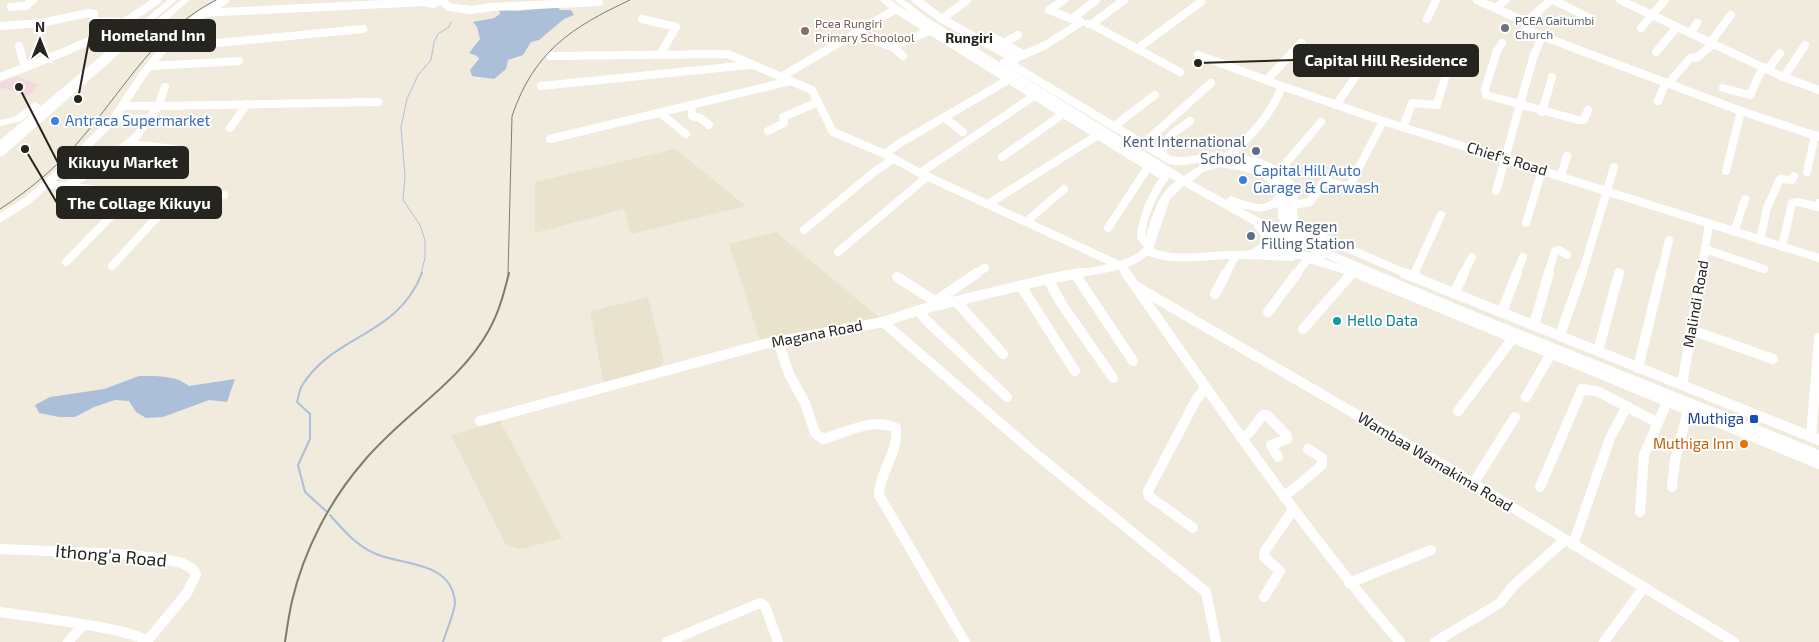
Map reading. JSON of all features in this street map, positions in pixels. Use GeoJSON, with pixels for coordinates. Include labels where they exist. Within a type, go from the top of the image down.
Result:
{"type":"FeatureCollection","features":[{"type":"Feature","properties":{"kind":"highway"},"geometry":{"type":"LineString","coordinates":[[0,137],[166,0]]}},
{"type":"Feature","properties":{"kind":"highway"},"geometry":{"type":"LineString","coordinates":[[0,146],[173,0]]}},
{"type":"Feature","properties":{"kind":"highway"},"geometry":{"type":"LineString","coordinates":[[904,0],[927,16],[1008,62],[1176,174]]}},
{"type":"Feature","properties":{"kind":"highway"},"geometry":{"type":"LineString","coordinates":[[897,5],[1252,219],[1318,251],[1386,273],[1819,456]]}},
{"type":"Feature","properties":{"kind":"highway"},"geometry":{"type":"LineString","coordinates":[[0,137],[4,130],[0,124],[23,115],[61,82],[72,77]]}},
{"type":"Feature","properties":{"kind":"highway"},"geometry":{"type":"LineString","coordinates":[[1148,248],[1164,198],[1177,184],[1200,170],[1212,166],[1229,165],[1250,165],[1277,182],[1283,193],[1284,218],[1292,229],[1309,241]]}},
{"type":"Feature","properties":{"kind":"highway"},"geometry":{"type":"LineString","coordinates":[[1217,198],[1248,207],[1265,208],[1276,204],[1283,193]]}},
{"type":"Feature","properties":{"kind":"highway"},"geometry":{"type":"LineString","coordinates":[[1217,198],[1243,208],[1309,241],[1349,254],[1552,351],[1714,410],[1819,451]]}},
{"type":"Feature","properties":{"kind":"highway"},"geometry":{"type":"LineString","coordinates":[[1217,198],[1268,233],[1270,243],[1261,250],[1252,253]]}},
{"type":"Feature","properties":{"kind":"highway"},"geometry":{"type":"LineString","coordinates":[[1234,255],[1277,252],[1312,256],[1386,273]]}},
{"type":"Feature","properties":{"kind":"main road"},"geometry":{"type":"LineString","coordinates":[[0,154],[117,51],[159,22],[186,0]]}},
{"type":"Feature","properties":{"kind":"street"},"geometry":{"type":"LineString","coordinates":[[11,7],[26,6],[33,0]]}},
{"type":"Feature","properties":{"kind":"street"},"geometry":{"type":"LineString","coordinates":[[0,77],[83,44],[126,22],[157,0]]}},
{"type":"Feature","properties":{"kind":"street"},"geometry":{"type":"LineString","coordinates":[[0,218],[27,202],[50,184],[93,137],[114,118],[150,66],[175,35],[202,12],[225,0]]}},
{"type":"Feature","properties":{"kind":"street"},"geometry":{"type":"LineString","coordinates":[[885,0],[897,5],[929,31],[1165,178],[1152,195],[1142,226],[1141,237],[1148,248],[1162,257],[1176,259],[1234,255],[1308,259],[1333,264],[1449,303],[1502,312],[1682,385],[1714,410],[1819,464]]}},
{"type":"Feature","properties":{"kind":"street"},"geometry":{"type":"LineString","coordinates":[[916,0],[1008,62],[1163,156],[1176,162],[1184,163],[1206,158],[1228,157],[1275,171],[1284,178],[1294,192],[1292,217],[1299,227],[1349,254]]}},
{"type":"Feature","properties":{"kind":"street"},"geometry":{"type":"LineString","coordinates":[[942,19],[967,0]]}},
{"type":"Feature","properties":{"kind":"street"},"geometry":{"type":"LineString","coordinates":[[1064,0],[1049,10],[1091,24],[1180,72]]}},
{"type":"Feature","properties":{"kind":"street"},"geometry":{"type":"LineString","coordinates":[[1072,19],[1096,0]]}},
{"type":"Feature","properties":{"kind":"street"},"geometry":{"type":"LineString","coordinates":[[1091,24],[1124,0]]}},
{"type":"Feature","properties":{"kind":"street"},"geometry":{"type":"LineString","coordinates":[[1427,19],[1436,0]]}},
{"type":"Feature","properties":{"kind":"street"},"geometry":{"type":"LineString","coordinates":[[1477,0],[1526,22]]}},
{"type":"Feature","properties":{"kind":"street"},"geometry":{"type":"LineString","coordinates":[[1495,8],[1506,0]]}},
{"type":"Feature","properties":{"kind":"street"},"geometry":{"type":"LineString","coordinates":[[1592,19],[1552,0],[1526,22],[1525,29],[1741,111],[1817,136]]}},
{"type":"Feature","properties":{"kind":"street"},"geometry":{"type":"LineString","coordinates":[[1620,0],[1784,77],[1819,90]]}},
{"type":"Feature","properties":{"kind":"street"},"geometry":{"type":"LineString","coordinates":[[1634,7],[1640,0]]}},
{"type":"Feature","properties":{"kind":"street"},"geometry":{"type":"LineString","coordinates":[[1641,28],[1665,0]]}},
{"type":"Feature","properties":{"kind":"street"},"geometry":{"type":"LineString","coordinates":[[202,12],[425,2],[433,4],[441,1],[449,7],[471,10],[559,1],[599,3]]}},
{"type":"Feature","properties":{"kind":"street"},"geometry":{"type":"LineString","coordinates":[[1138,48],[1201,2]]}},
{"type":"Feature","properties":{"kind":"street"},"geometry":{"type":"LineString","coordinates":[[781,77],[856,33],[897,5]]}},
{"type":"Feature","properties":{"kind":"street"},"geometry":{"type":"LineString","coordinates":[[0,26],[41,23],[91,13],[94,14],[94,20],[96,21],[126,22]]}},
{"type":"Feature","properties":{"kind":"street"},"geometry":{"type":"LineString","coordinates":[[1658,101],[1667,83],[1690,58],[1698,57],[1712,43],[1731,15]]}},
{"type":"Feature","properties":{"kind":"street"},"geometry":{"type":"LineString","coordinates":[[642,19],[676,27],[662,51],[663,54]]}},
{"type":"Feature","properties":{"kind":"street"},"geometry":{"type":"LineString","coordinates":[[1008,62],[1050,42],[1081,22]]}},
{"type":"Feature","properties":{"kind":"street"},"geometry":{"type":"LineString","coordinates":[[1691,33],[1697,23]]}},
{"type":"Feature","properties":{"kind":"street"},"geometry":{"type":"LineString","coordinates":[[1656,52],[1677,27]]}},
{"type":"Feature","properties":{"kind":"street"},"geometry":{"type":"LineString","coordinates":[[164,48],[363,29]]}},
{"type":"Feature","properties":{"kind":"street"},"geometry":{"type":"LineString","coordinates":[[892,47],[929,31]]}},
{"type":"Feature","properties":{"kind":"street"},"geometry":{"type":"LineString","coordinates":[[856,33],[892,47],[903,56]]}},
{"type":"Feature","properties":{"kind":"street"},"geometry":{"type":"LineString","coordinates":[[1003,43],[1018,35]]}},
{"type":"Feature","properties":{"kind":"street"},"geometry":{"type":"LineString","coordinates":[[1496,191],[1533,58],[1542,36]]}},
{"type":"Feature","properties":{"kind":"street"},"geometry":{"type":"LineString","coordinates":[[993,37],[1024,55]]}},
{"type":"Feature","properties":{"kind":"street"},"geometry":{"type":"LineString","coordinates":[[1267,80],[1301,43]]}},
{"type":"Feature","properties":{"kind":"street"},"geometry":{"type":"LineString","coordinates":[[1502,43],[1497,51],[1485,94],[1542,112],[1582,120],[1585,118],[1588,110]]}},
{"type":"Feature","properties":{"kind":"street"},"geometry":{"type":"LineString","coordinates":[[19,46],[22,60],[26,67]]}},
{"type":"Feature","properties":{"kind":"street"},"geometry":{"type":"LineString","coordinates":[[1784,77],[1805,46]]}},
{"type":"Feature","properties":{"kind":"street"},"geometry":{"type":"LineString","coordinates":[[550,56],[721,53],[752,64],[814,92],[833,132],[885,154],[1121,266],[1205,388],[1293,510],[1349,583],[1400,642]]}},
{"type":"Feature","properties":{"kind":"street"},"geometry":{"type":"LineString","coordinates":[[1723,88],[1750,95],[1765,68],[1780,53]]}},
{"type":"Feature","properties":{"kind":"street","name":"Chief's Road"},"geometry":{"type":"LineString","coordinates":[[1198,55],[1384,121],[1819,258]]}},
{"type":"Feature","properties":{"kind":"street"},"geometry":{"type":"LineString","coordinates":[[1336,105],[1369,57],[1396,64]]}},
{"type":"Feature","properties":{"kind":"street"},"geometry":{"type":"LineString","coordinates":[[150,66],[239,61]]}},
{"type":"Feature","properties":{"kind":"street"},"geometry":{"type":"LineString","coordinates":[[541,86],[752,64]]}},
{"type":"Feature","properties":{"kind":"street"},"geometry":{"type":"LineString","coordinates":[[1403,127],[1412,102],[1437,105],[1448,68]]}},
{"type":"Feature","properties":{"kind":"street"},"geometry":{"type":"LineString","coordinates":[[1542,112],[1552,76]]}},
{"type":"Feature","properties":{"kind":"street"},"geometry":{"type":"LineString","coordinates":[[885,154],[900,143],[1008,80]]}},
{"type":"Feature","properties":{"kind":"street"},"geometry":{"type":"LineString","coordinates":[[550,139],[790,81]]}},
{"type":"Feature","properties":{"kind":"street"},"geometry":{"type":"LineString","coordinates":[[1143,144],[1211,83]]}},
{"type":"Feature","properties":{"kind":"street"},"geometry":{"type":"LineString","coordinates":[[67,186],[101,165],[129,144],[158,106],[165,86]]}},
{"type":"Feature","properties":{"kind":"street"},"geometry":{"type":"LineString","coordinates":[[1228,157],[1245,142],[1276,103],[1282,86]]}},
{"type":"Feature","properties":{"kind":"street"},"geometry":{"type":"LineString","coordinates":[[1114,126],[1155,95]]}},
{"type":"Feature","properties":{"kind":"street"},"geometry":{"type":"LineString","coordinates":[[838,252],[924,174],[1034,96]]}},
{"type":"Feature","properties":{"kind":"street"},"geometry":{"type":"LineString","coordinates":[[123,106],[378,102]]}},
{"type":"Feature","properties":{"kind":"street"},"geometry":{"type":"LineString","coordinates":[[768,131],[784,124],[783,117],[818,102]]}},
{"type":"Feature","properties":{"kind":"street"},"geometry":{"type":"LineString","coordinates":[[230,128],[246,104]]}},
{"type":"Feature","properties":{"kind":"street"},"geometry":{"type":"LineString","coordinates":[[691,106],[692,116],[700,118],[709,124]]}},
{"type":"Feature","properties":{"kind":"street"},"geometry":{"type":"LineString","coordinates":[[1726,170],[1741,111]]}},
{"type":"Feature","properties":{"kind":"street"},"geometry":{"type":"LineString","coordinates":[[660,113],[686,134]]}},
{"type":"Feature","properties":{"kind":"street"},"geometry":{"type":"LineString","coordinates":[[1002,157],[1063,114]]}},
{"type":"Feature","properties":{"kind":"street"},"geometry":{"type":"LineString","coordinates":[[114,118],[149,119]]}},
{"type":"Feature","properties":{"kind":"street"},"geometry":{"type":"LineString","coordinates":[[945,118],[963,132]]}},
{"type":"Feature","properties":{"kind":"street"},"geometry":{"type":"LineString","coordinates":[[1163,156],[1161,150],[1164,143],[1190,121]]}},
{"type":"Feature","properties":{"kind":"street"},"geometry":{"type":"LineString","coordinates":[[1293,205],[1308,203],[1325,180],[1343,186],[1350,185],[1384,121]]}},
{"type":"Feature","properties":{"kind":"street"},"geometry":{"type":"LineString","coordinates":[[1275,171],[1280,170],[1321,122]]}},
{"type":"Feature","properties":{"kind":"street"},"geometry":{"type":"LineString","coordinates":[[988,204],[1098,135]]}},
{"type":"Feature","properties":{"kind":"street"},"geometry":{"type":"LineString","coordinates":[[1813,164],[1817,136]]}},
{"type":"Feature","properties":{"kind":"street"},"geometry":{"type":"LineString","coordinates":[[1808,172],[1817,136]]}},
{"type":"Feature","properties":{"kind":"street"},"geometry":{"type":"LineString","coordinates":[[129,144],[174,148]]}},
{"type":"Feature","properties":{"kind":"street"},"geometry":{"type":"LineString","coordinates":[[1561,176],[1567,156]]}},
{"type":"Feature","properties":{"kind":"street"},"geometry":{"type":"LineString","coordinates":[[804,230],[874,172],[893,159]]}},
{"type":"Feature","properties":{"kind":"street"},"geometry":{"type":"LineString","coordinates":[[70,163],[101,165]]}},
{"type":"Feature","properties":{"kind":"street"},"geometry":{"type":"LineString","coordinates":[[1108,228],[1148,167]]}},
{"type":"Feature","properties":{"kind":"street"},"geometry":{"type":"LineString","coordinates":[[1560,336],[1588,257],[1614,167]]}},
{"type":"Feature","properties":{"kind":"street"},"geometry":{"type":"LineString","coordinates":[[1526,223],[1542,170]]}},
{"type":"Feature","properties":{"kind":"street"},"geometry":{"type":"LineString","coordinates":[[1760,240],[1767,208],[1780,179],[1792,180],[1794,176]]}},
{"type":"Feature","properties":{"kind":"street"},"geometry":{"type":"LineString","coordinates":[[50,184],[123,194],[149,191],[224,195]]}},
{"type":"Feature","properties":{"kind":"street"},"geometry":{"type":"LineString","coordinates":[[1027,221],[1064,189]]}},
{"type":"Feature","properties":{"kind":"street"},"geometry":{"type":"LineString","coordinates":[[66,262],[129,198],[123,194]]}},
{"type":"Feature","properties":{"kind":"street"},"geometry":{"type":"LineString","coordinates":[[1734,232],[1745,198]]}},
{"type":"Feature","properties":{"kind":"street"},"geometry":{"type":"LineString","coordinates":[[1782,247],[1792,203],[1798,202],[1815,207],[1818,207],[1819,203]]}},
{"type":"Feature","properties":{"kind":"street"},"geometry":{"type":"LineString","coordinates":[[112,266],[158,216],[156,213],[121,207]]}},
{"type":"Feature","properties":{"kind":"street"},"geometry":{"type":"LineString","coordinates":[[1413,277],[1440,215]]}},
{"type":"Feature","properties":{"kind":"street","name":"Malindi Road"},"geometry":{"type":"LineString","coordinates":[[1682,385],[1709,224]]}},
{"type":"Feature","properties":{"kind":"street"},"geometry":{"type":"LineString","coordinates":[[1638,368],[1669,240]]}},
{"type":"Feature","properties":{"kind":"street","name":"Magana Road"},"geometry":{"type":"LineString","coordinates":[[480,421],[778,341],[882,322],[939,303],[956,301],[1048,279],[1121,266],[1148,248]]}},
{"type":"Feature","properties":{"kind":"street"},"geometry":{"type":"LineString","coordinates":[[1705,249],[1764,269]]}},
{"type":"Feature","properties":{"kind":"street"},"geometry":{"type":"LineString","coordinates":[[1534,325],[1555,251],[1559,250],[1567,255]]}},
{"type":"Feature","properties":{"kind":"street"},"geometry":{"type":"LineString","coordinates":[[1215,294],[1234,255]]}},
{"type":"Feature","properties":{"kind":"street"},"geometry":{"type":"LineString","coordinates":[[1449,303],[1472,257]]}},
{"type":"Feature","properties":{"kind":"street"},"geometry":{"type":"LineString","coordinates":[[1502,312],[1523,257]]}},
{"type":"Feature","properties":{"kind":"street"},"geometry":{"type":"LineString","coordinates":[[1268,312],[1308,259]]}},
{"type":"Feature","properties":{"kind":"street"},"geometry":{"type":"LineString","coordinates":[[897,277],[939,303],[986,268]]}},
{"type":"Feature","properties":{"kind":"street"},"geometry":{"type":"LineString","coordinates":[[1303,329],[1353,272]]}},
{"type":"Feature","properties":{"kind":"street"},"geometry":{"type":"LineString","coordinates":[[1598,351],[1620,272]]}},
{"type":"Feature","properties":{"kind":"street"},"geometry":{"type":"LineString","coordinates":[[1386,273],[1413,277],[1449,303],[1513,338],[1552,351],[1688,411],[1714,410],[1815,439],[1819,338]]}},
{"type":"Feature","properties":{"kind":"street"},"geometry":{"type":"LineString","coordinates":[[1075,274],[1133,361]]}},
{"type":"Feature","properties":{"kind":"street"},"geometry":{"type":"LineString","coordinates":[[1048,279],[1061,303],[1113,378]]}},
{"type":"Feature","properties":{"kind":"street","name":"Wambaa Wamakima Road"},"geometry":{"type":"LineString","coordinates":[[1134,285],[1473,484],[1734,642]]}},
{"type":"Feature","properties":{"kind":"street"},"geometry":{"type":"LineString","coordinates":[[1021,286],[1075,370]]}},
{"type":"Feature","properties":{"kind":"street"},"geometry":{"type":"LineString","coordinates":[[956,301],[1003,354]]}},
{"type":"Feature","properties":{"kind":"street"},"geometry":{"type":"LineString","coordinates":[[918,310],[926,320],[1007,397]]}},
{"type":"Feature","properties":{"kind":"street"},"geometry":{"type":"LineString","coordinates":[[882,322],[1037,454],[1206,592],[1216,642]]}},
{"type":"Feature","properties":{"kind":"street"},"geometry":{"type":"LineString","coordinates":[[1691,330],[1773,359]]}},
{"type":"Feature","properties":{"kind":"street"},"geometry":{"type":"LineString","coordinates":[[1458,411],[1513,338]]}},
{"type":"Feature","properties":{"kind":"street"},"geometry":{"type":"LineString","coordinates":[[778,341],[789,374],[805,403],[816,432],[822,439],[877,424],[890,424],[896,428],[897,436],[890,463],[879,486],[879,495],[965,642]]}},
{"type":"Feature","properties":{"kind":"street"},"geometry":{"type":"LineString","coordinates":[[1526,397],[1552,351]]}},
{"type":"Feature","properties":{"kind":"street"},"geometry":{"type":"LineString","coordinates":[[1194,528],[1149,496],[1148,491],[1196,400],[1205,388]]}},
{"type":"Feature","properties":{"kind":"street"},"geometry":{"type":"LineString","coordinates":[[1540,487],[1582,389],[1599,392],[1658,423]]}},
{"type":"Feature","properties":{"kind":"street"},"geometry":{"type":"LineString","coordinates":[[1640,512],[1644,456],[1667,402]]}},
{"type":"Feature","properties":{"kind":"street"},"geometry":{"type":"LineString","coordinates":[[1435,642],[1500,603],[1513,586],[1569,543],[1610,438],[1626,406]]}},
{"type":"Feature","properties":{"kind":"street"},"geometry":{"type":"LineString","coordinates":[[1672,487],[1675,460],[1688,411]]}},
{"type":"Feature","properties":{"kind":"street"},"geometry":{"type":"LineString","coordinates":[[1241,438],[1249,433],[1263,415],[1268,416],[1287,436],[1286,439],[1271,445],[1278,457]]}},
{"type":"Feature","properties":{"kind":"street"},"geometry":{"type":"LineString","coordinates":[[1473,484],[1515,417]]}},
{"type":"Feature","properties":{"kind":"street"},"geometry":{"type":"LineString","coordinates":[[1284,497],[1322,465],[1322,458],[1308,449]]}},
{"type":"Feature","properties":{"kind":"street"},"geometry":{"type":"LineString","coordinates":[[1264,597],[1280,571],[1278,567],[1266,560],[1264,554],[1293,510]]}},
{"type":"Feature","properties":{"kind":"street","name":"Ithong'a Road"},"geometry":{"type":"LineString","coordinates":[[0,549],[129,555],[182,562],[193,569],[196,575],[187,593],[148,641]]}},
{"type":"Feature","properties":{"kind":"street"},"geometry":{"type":"LineString","coordinates":[[1349,583],[1431,550]]}},
{"type":"Feature","properties":{"kind":"street"},"geometry":{"type":"LineString","coordinates":[[1604,642],[1644,588]]}},
{"type":"Feature","properties":{"kind":"street"},"geometry":{"type":"LineString","coordinates":[[667,642],[760,603],[765,606],[778,642]]}},
{"type":"Feature","properties":{"kind":"street"},"geometry":{"type":"LineString","coordinates":[[0,612],[122,631],[148,641]]}},
{"type":"Feature","properties":{"kind":"street"},"geometry":{"type":"LineString","coordinates":[[68,642],[82,626]]}},
{"type":"Feature","properties":{"kind":"shaded area"},"geometry":{"type":"Polygon","coordinates":[[[19,77],[39,85],[28,96],[4,88],[0,89],[0,83],[19,77]]]}},
{"type":"Feature","properties":{"kind":"shaded area"},"geometry":{"type":"Polygon","coordinates":[[[675,149],[746,206],[631,234],[624,209],[535,233],[535,182],[675,149]]]}},
{"type":"Feature","properties":{"kind":"shaded area"},"geometry":{"type":"Polygon","coordinates":[[[776,232],[882,320],[760,341],[729,244],[776,232]]]}},
{"type":"Feature","properties":{"kind":"shaded area"},"geometry":{"type":"Polygon","coordinates":[[[648,297],[664,362],[658,371],[604,385],[590,311],[648,297]]]}},
{"type":"Feature","properties":{"kind":"shaded area"},"geometry":{"type":"Polygon","coordinates":[[[500,421],[562,538],[522,549],[506,545],[451,435],[500,421]]]}},
{"type":"Feature","properties":{"kind":"water"},"geometry":{"type":"Polygon","coordinates":[[[558,7],[560,10],[571,10],[574,15],[564,19],[539,40],[531,42],[523,55],[508,60],[506,69],[494,79],[472,76],[470,70],[479,59],[477,56],[469,53],[480,39],[477,27],[473,22],[494,18],[500,14],[499,10],[517,11],[558,7]]]}},
{"type":"Feature","properties":{"kind":"water"},"geometry":{"type":"Polygon","coordinates":[[[139,376],[172,378],[189,386],[235,379],[227,402],[209,400],[163,417],[146,418],[136,412],[129,401],[115,400],[94,407],[75,417],[59,417],[39,413],[35,405],[50,397],[104,389],[139,376]]]}},
{"type":"Feature","properties":{"kind":"waterway"},"geometry":{"type":"LineString","coordinates":[[421,274],[425,258],[425,240],[420,225],[403,200],[405,176],[401,127],[407,99],[418,75],[431,60],[434,42],[438,34],[449,27],[451,22]]}},
{"type":"Feature","properties":{"kind":"waterway"},"geometry":{"type":"LineString","coordinates":[[326,511],[305,492],[298,465],[310,439],[310,414],[297,402],[301,388],[316,367],[332,354],[382,323],[398,310],[411,294],[422,273]]}},
{"type":"Feature","properties":{"kind":"waterway"},"geometry":{"type":"LineString","coordinates":[[330,515],[351,538],[369,551],[388,558],[425,567],[445,579],[452,589],[455,606],[443,642]]}},
{"type":"Feature","properties":{"kind":"railway"},"geometry":{"type":"LineString","coordinates":[[0,209],[35,184],[67,155],[144,59],[176,27],[216,0]]}},
{"type":"Feature","properties":{"kind":"railway"},"geometry":{"type":"LineString","coordinates":[[508,274],[512,116],[521,94],[531,75],[557,44],[589,21],[630,0]]}},
{"type":"Feature","properties":{"kind":"railway"},"geometry":{"type":"LineString","coordinates":[[285,642],[297,582],[311,545],[329,509],[352,476],[379,444],[447,383],[477,349],[496,316],[509,273]]}},
{"type":"Feature","properties":{"kind":"place","name":"PCEA Gaitumbi Church"},"geometry":{"type":"Point","coordinates":[1505,28]}},
{"type":"Feature","properties":{"kind":"place","name":"Pcea Rungiri Primary Schoolool"},"geometry":{"type":"Point","coordinates":[805,31]}},
{"type":"Feature","properties":{"kind":"place","name":"Capital Hill Residence"},"geometry":{"type":"Point","coordinates":[1198,63]}},
{"type":"Feature","properties":{"kind":"place","name":"Kikuyu Market"},"geometry":{"type":"Point","coordinates":[19,87]}},
{"type":"Feature","properties":{"kind":"place","name":"Homeland Inn"},"geometry":{"type":"Point","coordinates":[78,99]}},
{"type":"Feature","properties":{"kind":"place","name":"Antraca Supermarket"},"geometry":{"type":"Point","coordinates":[55,121]}},
{"type":"Feature","properties":{"kind":"place","name":"The Collage Kikuyu"},"geometry":{"type":"Point","coordinates":[25,149]}},
{"type":"Feature","properties":{"kind":"place","name":"Kent International School"},"geometry":{"type":"Point","coordinates":[1256,151]}},
{"type":"Feature","properties":{"kind":"place","name":"Capital Hill Auto Garage & Carwash"},"geometry":{"type":"Point","coordinates":[1243,180]}},
{"type":"Feature","properties":{"kind":"place","name":"New Regen Filling Station"},"geometry":{"type":"Point","coordinates":[1251,236]}},
{"type":"Feature","properties":{"kind":"place","name":"Hello Data"},"geometry":{"type":"Point","coordinates":[1337,321]}},
{"type":"Feature","properties":{"kind":"place","name":"Muthiga"},"geometry":{"type":"Point","coordinates":[1754,419]}},
{"type":"Feature","properties":{"kind":"place","name":"Muthiga Inn"},"geometry":{"type":"Point","coordinates":[1744,444]}},
{"type":"Feature","properties":{"kind":"district","name":"Rungiri"},"geometry":{"type":"Point","coordinates":[969,38]}}]}
